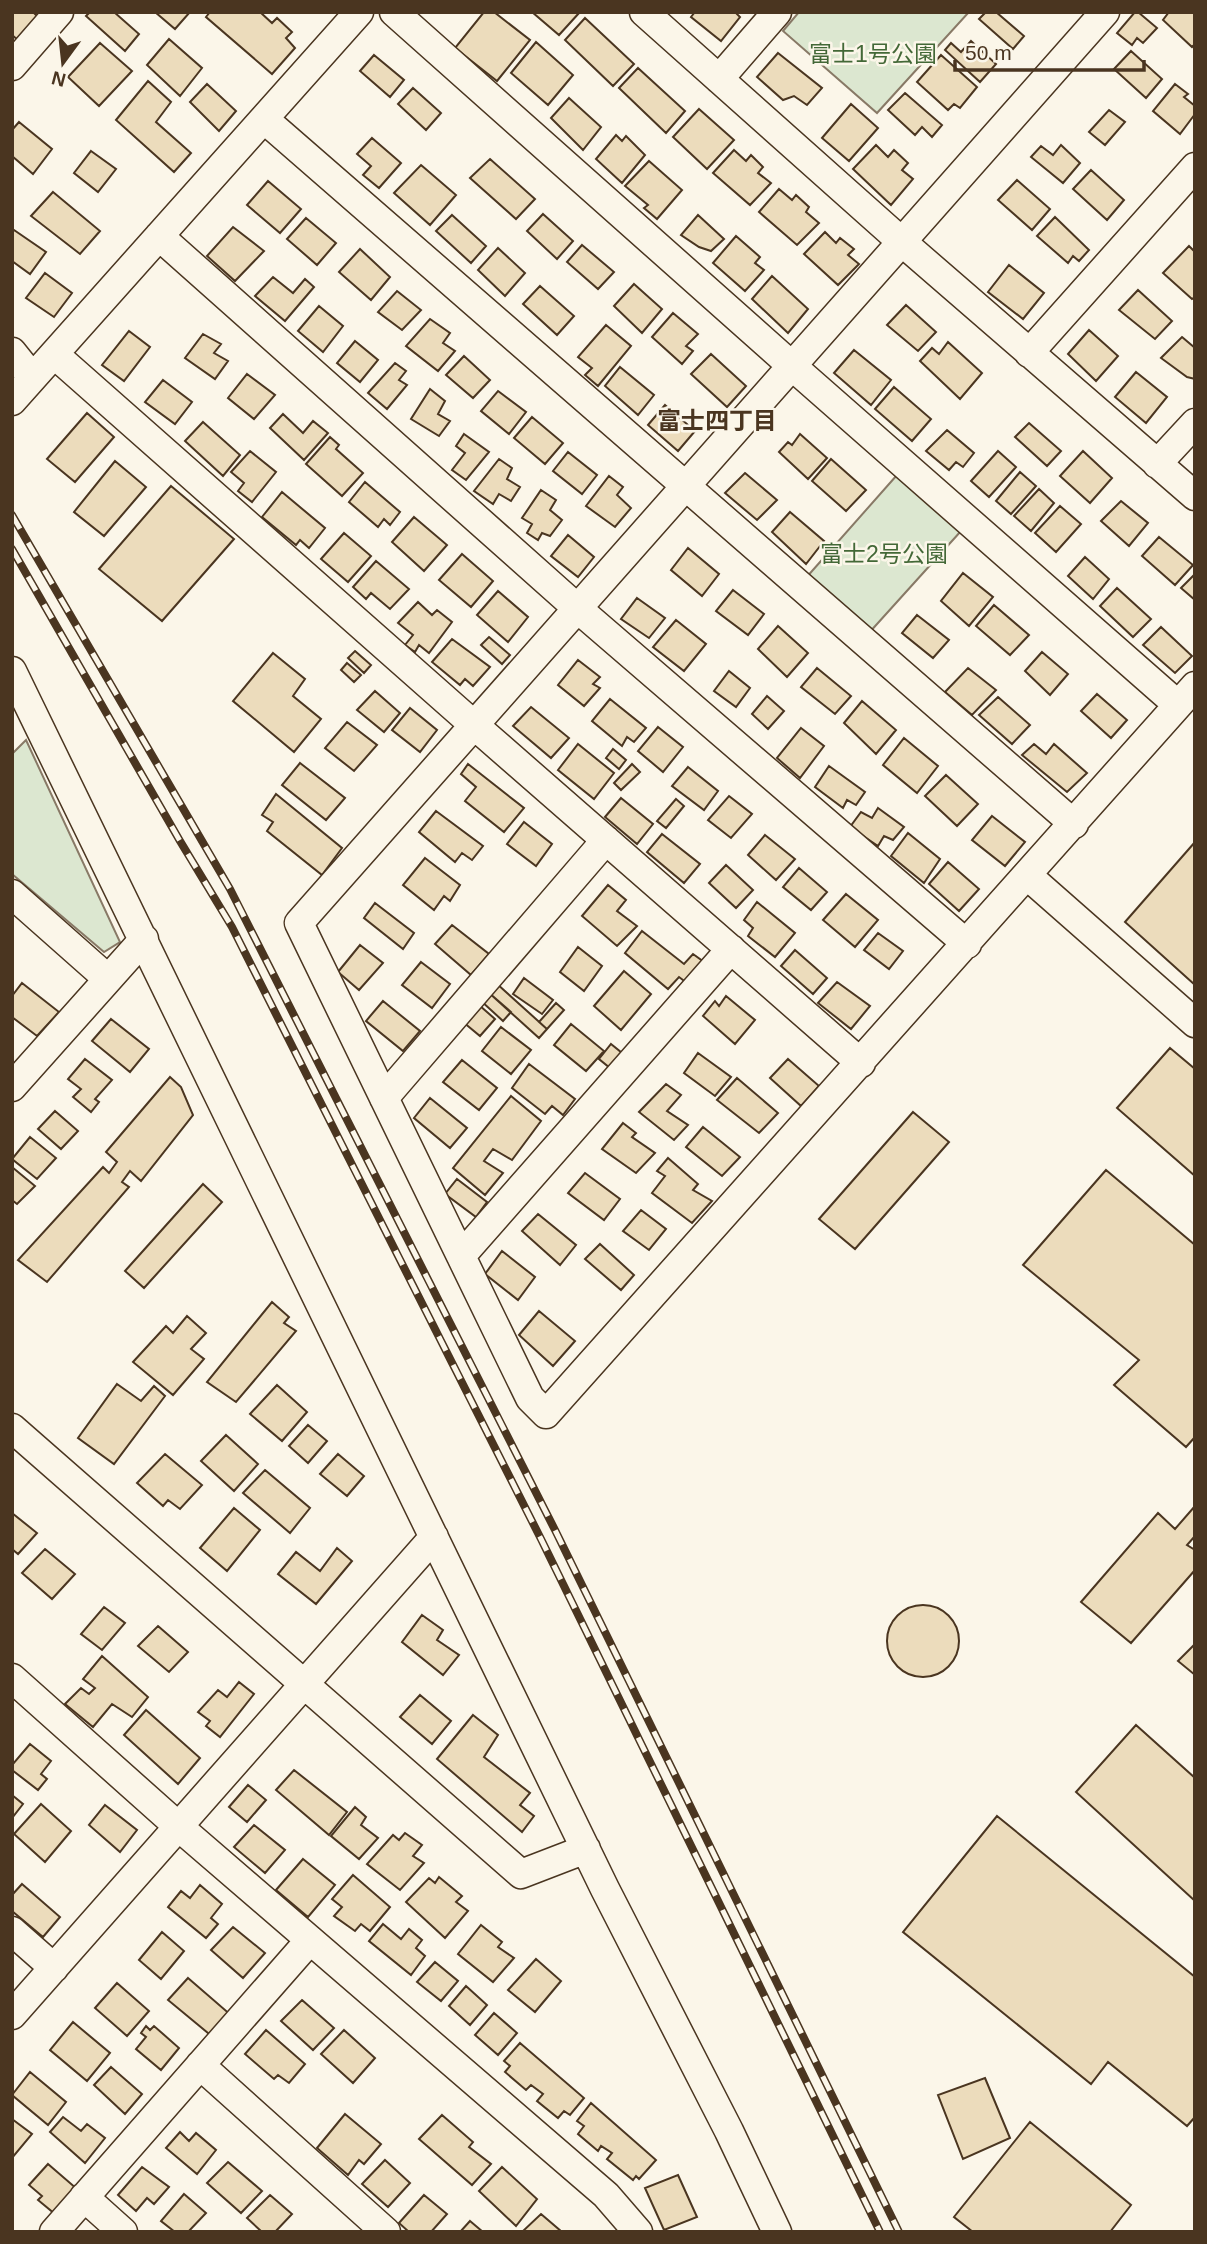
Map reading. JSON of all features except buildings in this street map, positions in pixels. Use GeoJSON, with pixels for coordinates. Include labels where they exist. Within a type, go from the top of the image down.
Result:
{"type":"FeatureCollection","features":[{"type":"Feature","properties":{"kind":"street"},"geometry":{"type":"LineString","coordinates":[[12,66],[59,12]]}},
{"type":"Feature","properties":{"kind":"street"},"geometry":{"type":"LineString","coordinates":[[394,12],[792,366],[1186,696],[546,1414],[530,1398],[299,923],[577,608],[685,486],[792,366],[902,242],[1105,12]]}},
{"type":"Feature","properties":{"kind":"street"},"geometry":{"type":"LineString","coordinates":[[643,12],[902,242],[1195,496]]}},
{"type":"Feature","properties":{"kind":"street"},"geometry":{"type":"LineString","coordinates":[[719,79],[777,12]]}},
{"type":"Feature","properties":{"kind":"street"},"geometry":{"type":"LineString","coordinates":[[12,401],[353,14]]}},
{"type":"Feature","properties":{"kind":"street"},"geometry":{"type":"LineString","coordinates":[[264,118],[1074,824]]}},
{"type":"Feature","properties":{"kind":"street"},"geometry":{"type":"LineString","coordinates":[[1029,352],[1195,167]]}},
{"type":"Feature","properties":{"kind":"street"},"geometry":{"type":"LineString","coordinates":[[159,236],[577,608],[967,944]]}},
{"type":"Feature","properties":{"kind":"street"},"geometry":{"type":"LineString","coordinates":[[12,352],[32,377]]}},
{"type":"Feature","properties":{"kind":"street"},"geometry":{"type":"LineString","coordinates":[[54,354],[861,1063]]}},
{"type":"Feature","properties":{"kind":"street"},"geometry":{"type":"LineString","coordinates":[[1157,464],[1195,423]]}},
{"type":"Feature","properties":{"kind":"street"},"geometry":{"type":"LineString","coordinates":[[12,671],[586,1849],[723,2119],[777,2232]]}},
{"type":"Feature","properties":{"kind":"street"},"geometry":{"type":"LineString","coordinates":[[384,1098],[606,840]]}},
{"type":"Feature","properties":{"kind":"street"},"geometry":{"type":"LineString","coordinates":[[1028,876],[1195,1023]]}},
{"type":"Feature","properties":{"kind":"street"},"geometry":{"type":"LineString","coordinates":[[12,894],[108,979]]}},
{"type":"Feature","properties":{"kind":"street"},"geometry":{"type":"LineString","coordinates":[[12,1087],[144,939]]}},
{"type":"Feature","properties":{"kind":"street"},"geometry":{"type":"LineString","coordinates":[[461,1256],[731,949]]}},
{"type":"Feature","properties":{"kind":"street"},"geometry":{"type":"LineString","coordinates":[[12,1428],[521,1874],[586,1849]]}},
{"type":"Feature","properties":{"kind":"street"},"geometry":{"type":"LineString","coordinates":[[12,2015],[434,1537]]}},
{"type":"Feature","properties":{"kind":"street"},"geometry":{"type":"LineString","coordinates":[[12,1678],[179,1827],[606,2195],[638,2232]]}},
{"type":"Feature","properties":{"kind":"street"},"geometry":{"type":"LineString","coordinates":[[12,1931],[54,1968]]}},
{"type":"Feature","properties":{"kind":"street"},"geometry":{"type":"LineString","coordinates":[[54,2232],[310,1940]]}},
{"type":"Feature","properties":{"kind":"street"},"geometry":{"type":"LineString","coordinates":[[200,2065],[386,2232]]}},
{"type":"Feature","properties":{"kind":"street"},"geometry":{"type":"LineString","coordinates":[[84,2197],[123,2232]]}},
{"type":"Feature","properties":{"kind":"green space","name":"富士1号公園"},"geometry":{"type":"Polygon","coordinates":[[[799,12],[969,12],[877,113],[783,31],[799,12]]]}},
{"type":"Feature","properties":{"kind":"green space","name":"富士2号公園"},"geometry":{"type":"Polygon","coordinates":[[[897,475],[961,531],[868,634],[805,579],[897,475]]]}},
{"type":"Feature","properties":{"kind":"green space"},"geometry":{"type":"Polygon","coordinates":[[[26,740],[120,942],[104,952],[12,874],[12,754],[26,740]]]}},
{"type":"Feature","properties":{"kind":"railway"},"geometry":{"type":"LineString","coordinates":[[12,515],[230,889],[556,1532],[899,2232]]}},
{"type":"Feature","properties":{"kind":"railway"},"geometry":{"type":"LineString","coordinates":[[12,549],[232,927],[541,1539],[880,2232]]}},
{"type":"Feature","properties":{"kind":"district","name":"富士四丁目"},"geometry":{"type":"Point","coordinates":[717,420]}}]}
